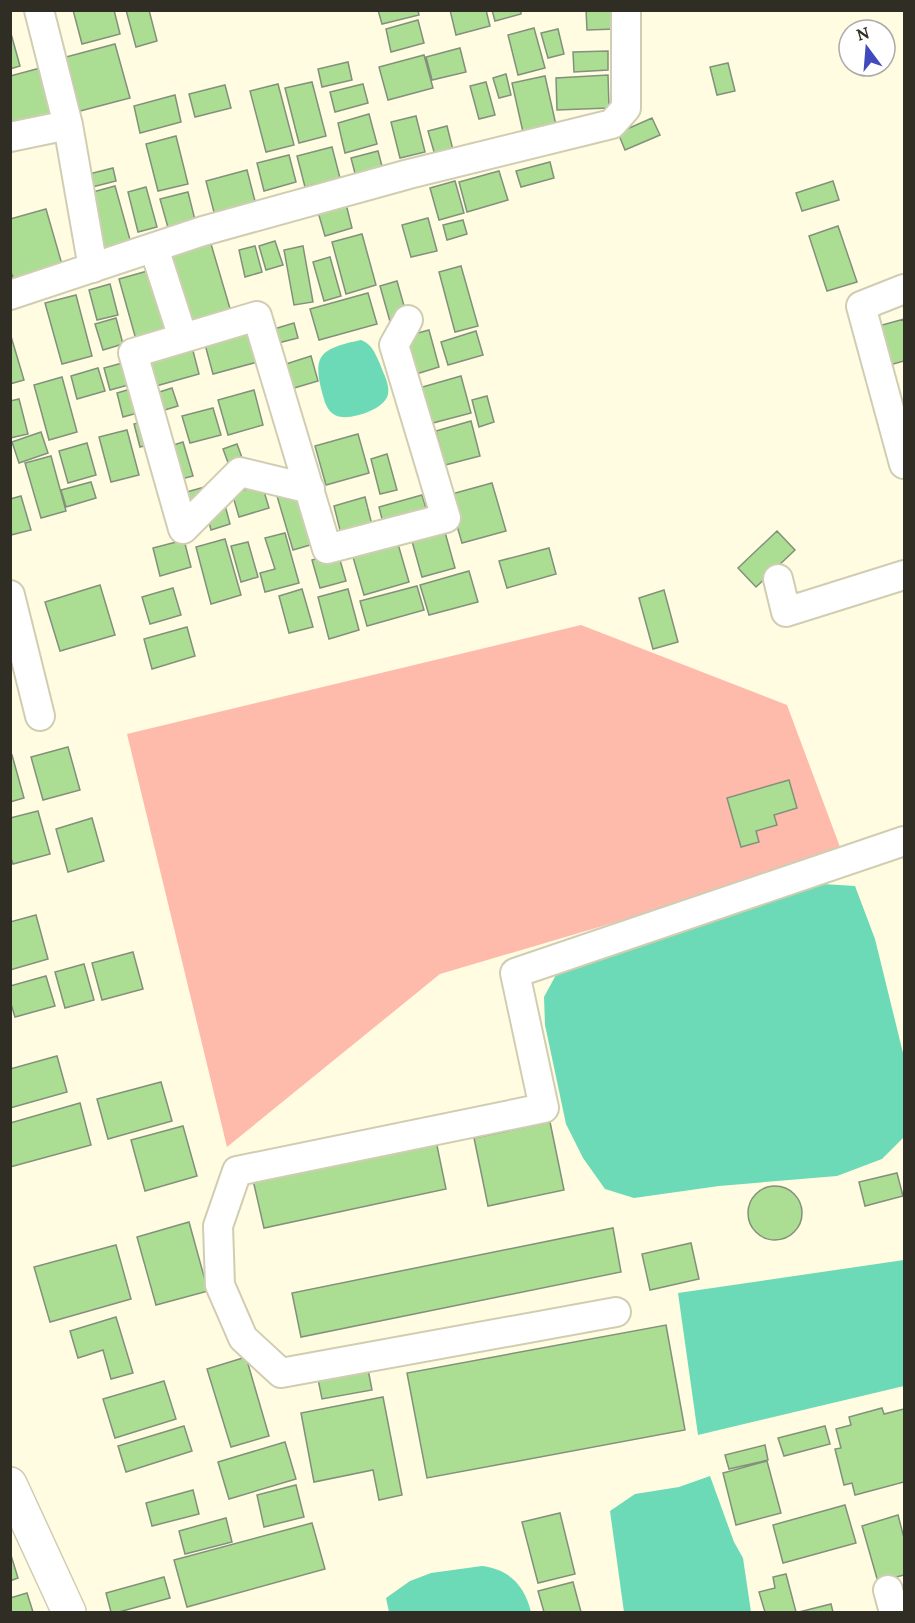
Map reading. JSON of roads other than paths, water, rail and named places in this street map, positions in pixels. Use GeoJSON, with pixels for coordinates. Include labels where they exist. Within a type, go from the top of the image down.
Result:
{"type":"FeatureCollection","features":[{"type":"Feature","properties":{"kind":"highway"},"geometry":{"type":"LineString","coordinates":[[10,1484],[69,1612]]}},
{"type":"Feature","properties":{"kind":"street"},"geometry":{"type":"LineString","coordinates":[[39,10],[68,124],[93,268]]}},
{"type":"Feature","properties":{"kind":"street"},"geometry":{"type":"LineString","coordinates":[[10,295],[203,231],[409,174],[612,124],[626,108],[627,10]]}},
{"type":"Feature","properties":{"kind":"street"},"geometry":{"type":"LineString","coordinates":[[10,136],[68,124]]}},
{"type":"Feature","properties":{"kind":"street"},"geometry":{"type":"LineString","coordinates":[[154,248],[183,338]]}},
{"type":"Feature","properties":{"kind":"street"},"geometry":{"type":"LineString","coordinates":[[904,289],[861,306],[904,464]]}},
{"type":"Feature","properties":{"kind":"street"},"geometry":{"type":"LineString","coordinates":[[310,489],[240,472],[183,529],[134,353],[258,316],[310,489],[327,549],[446,518],[394,345],[408,320]]}},
{"type":"Feature","properties":{"kind":"street"},"geometry":{"type":"LineString","coordinates":[[778,579],[786,612],[904,575]]}},
{"type":"Feature","properties":{"kind":"street"},"geometry":{"type":"LineString","coordinates":[[10,596],[40,716]]}},
{"type":"Feature","properties":{"kind":"street"},"geometry":{"type":"LineString","coordinates":[[616,1312],[281,1372],[243,1338],[220,1285],[218,1226],[237,1171],[544,1108],[515,973],[904,841]]}}]}
